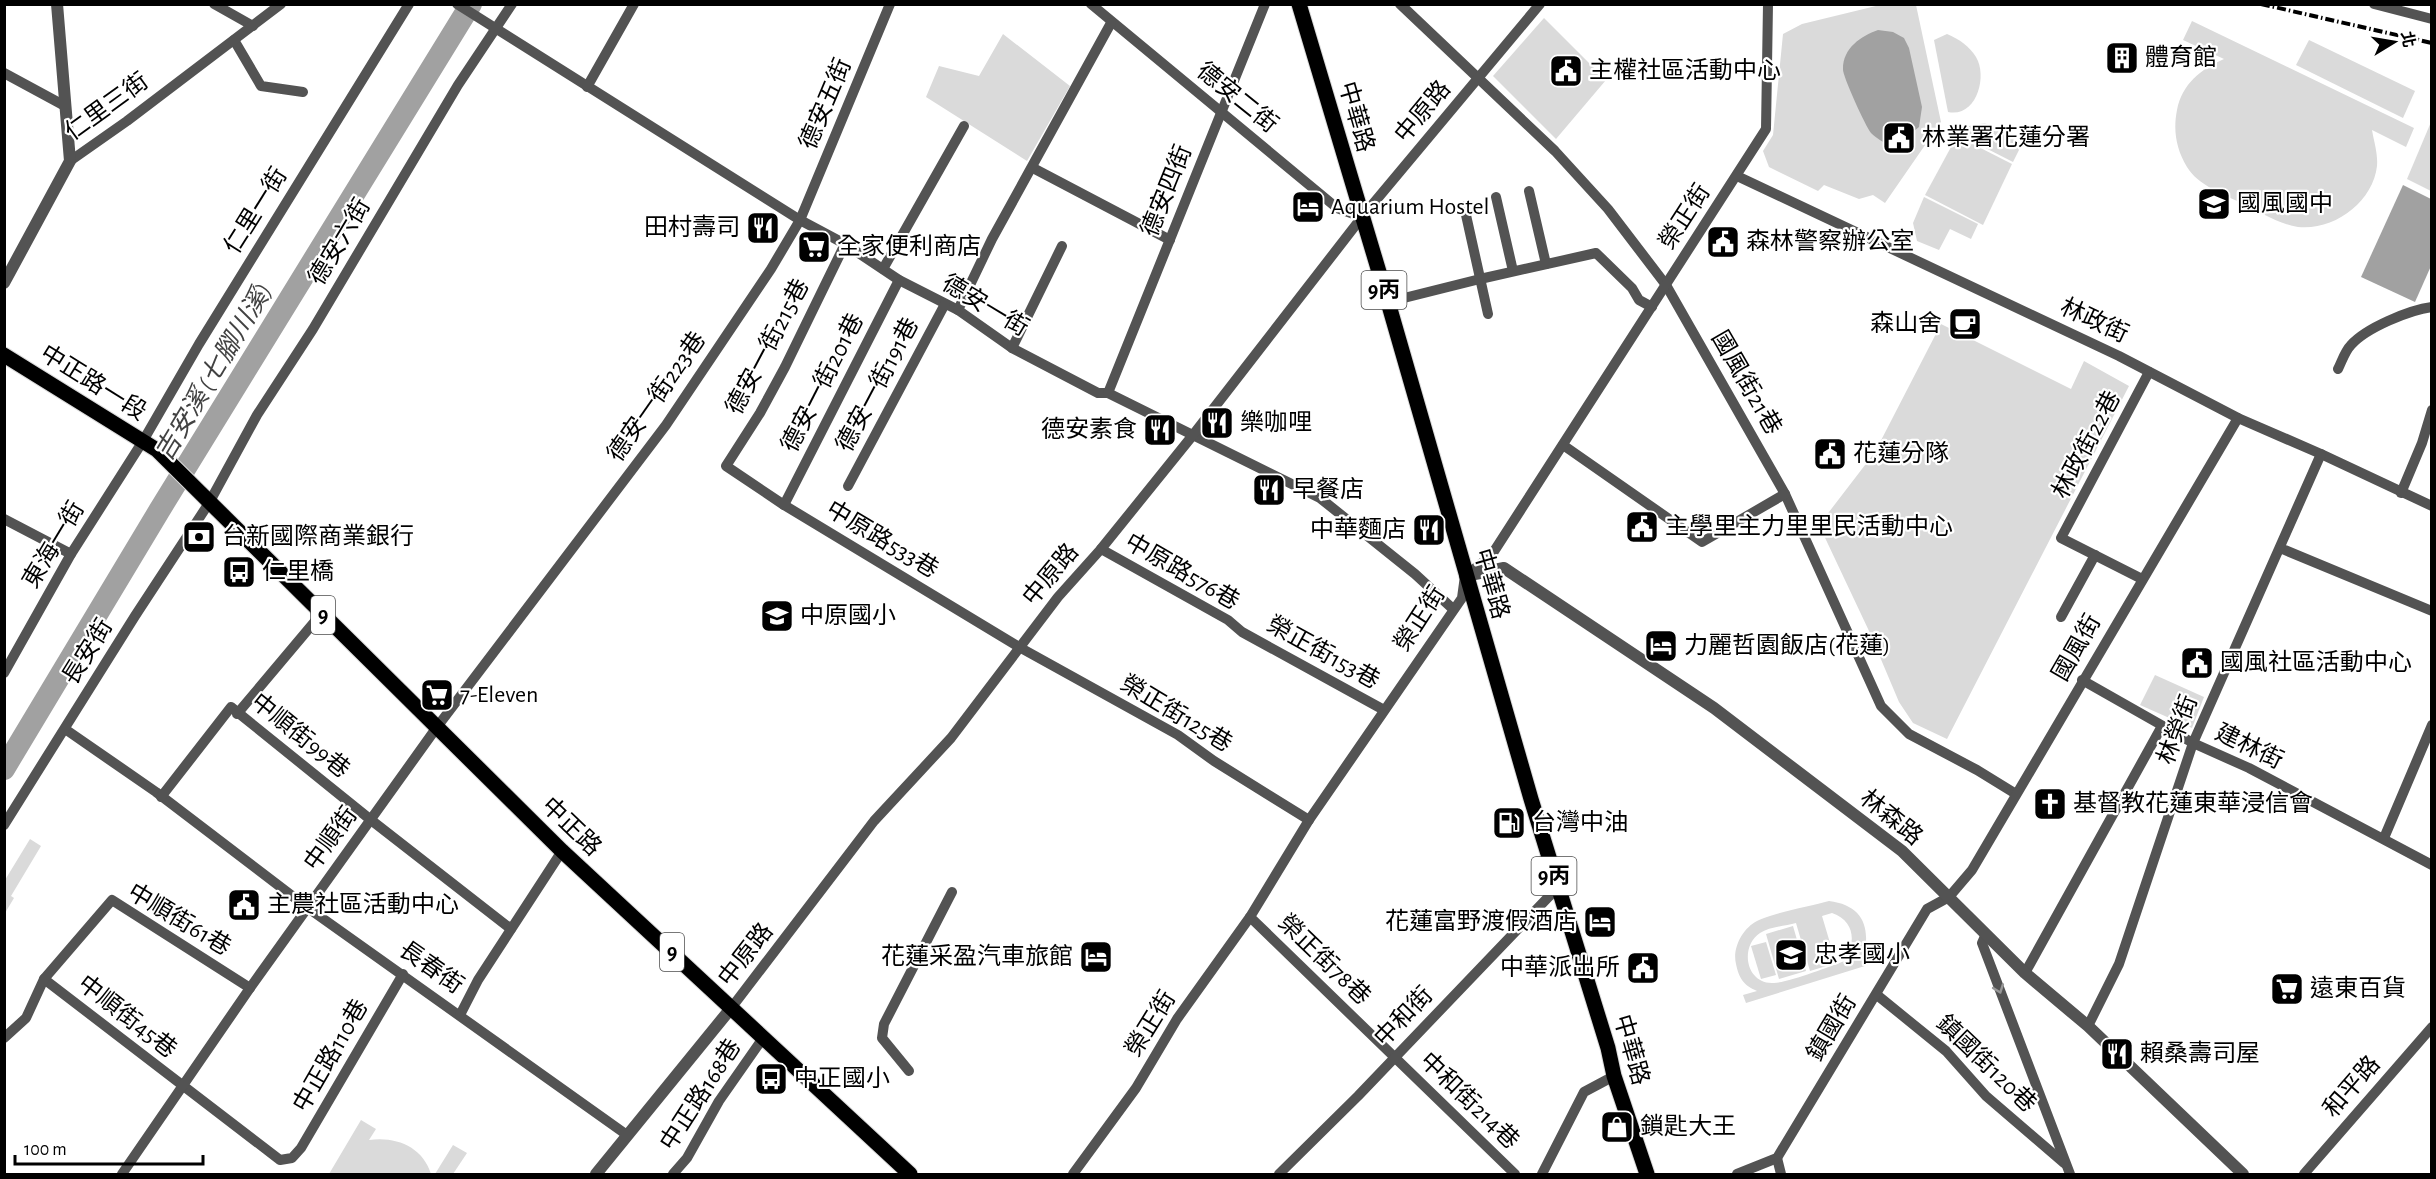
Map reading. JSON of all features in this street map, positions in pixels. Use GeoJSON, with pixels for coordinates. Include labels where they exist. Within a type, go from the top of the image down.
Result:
{"type":"FeatureCollection","features":[{"type":"Feature","properties":{"kind":"main road","name":"中華路"},"geometry":{"type":"LineString","coordinates":[[1299,4],[1388,302],[1465,576],[1608,1048],[1614,1076],[1647,1174]]}},
{"type":"Feature","properties":{"kind":"main road","name":"中正路一段"},"geometry":{"type":"LineString","coordinates":[[4,355],[157,450],[209,503]]}},
{"type":"Feature","properties":{"kind":"main road","name":"中正路"},"geometry":{"type":"LineString","coordinates":[[209,503],[562,851],[910,1174]]}},
{"type":"Feature","properties":{"kind":"street"},"geometry":{"type":"LineString","coordinates":[[57,4],[70,160]]}},
{"type":"Feature","properties":{"kind":"street"},"geometry":{"type":"LineString","coordinates":[[214,4],[253,26]]}},
{"type":"Feature","properties":{"kind":"street","name":"仁里三街"},"geometry":{"type":"LineString","coordinates":[[4,283],[70,160],[127,121],[281,4]]}},
{"type":"Feature","properties":{"kind":"street","name":"仁里一街"},"geometry":{"type":"LineString","coordinates":[[143,441],[199,344],[409,4]]}},
{"type":"Feature","properties":{"kind":"street","name":"德安一街"},"geometry":{"type":"LineString","coordinates":[[457,4],[800,220],[845,244],[899,280],[958,310],[1012,348],[1098,393],[1108,393],[1320,498],[1415,574],[1453,609]]}},
{"type":"Feature","properties":{"kind":"street","name":"德安六街"},"geometry":{"type":"LineString","coordinates":[[209,503],[257,415],[313,329],[458,85],[512,4]]}},
{"type":"Feature","properties":{"kind":"street"},"geometry":{"type":"LineString","coordinates":[[587,87],[634,4]]}},
{"type":"Feature","properties":{"kind":"street","name":"德安五街"},"geometry":{"type":"LineString","coordinates":[[800,220],[890,4]]}},
{"type":"Feature","properties":{"kind":"street","name":"德安二街"},"geometry":{"type":"LineString","coordinates":[[1091,4],[1111,23],[1337,208],[1362,217]]}},
{"type":"Feature","properties":{"kind":"street","name":"德安四街"},"geometry":{"type":"LineString","coordinates":[[1108,393],[1264,4]]}},
{"type":"Feature","properties":{"kind":"street","name":"中原路"},"geometry":{"type":"LineString","coordinates":[[596,1174],[732,1007],[874,821],[951,738],[1058,597],[1101,549],[1193,435],[1362,217],[1540,4]]}},
{"type":"Feature","properties":{"kind":"street","name":"榮正街"},"geometry":{"type":"LineString","coordinates":[[1074,1174],[1136,1088],[1177,1019],[1250,917],[1309,820],[1462,598],[1465,576],[1491,556],[1766,129],[1768,4]]}},
{"type":"Feature","properties":{"kind":"street"},"geometry":{"type":"LineString","coordinates":[[2374,4],[2432,19]]}},
{"type":"Feature","properties":{"kind":"street","name":"國風街21巷"},"geometry":{"type":"LineString","coordinates":[[1408,7],[1555,151],[1608,209],[1666,285],[1785,494],[1881,706],[1909,734],[1977,770],[2016,794]]}},
{"type":"Feature","properties":{"kind":"street"},"geometry":{"type":"LineString","coordinates":[[958,310],[992,239],[1111,23]]}},
{"type":"Feature","properties":{"kind":"street"},"geometry":{"type":"LineString","coordinates":[[234,40],[261,86],[303,92]]}},
{"type":"Feature","properties":{"kind":"street"},"geometry":{"type":"LineString","coordinates":[[4,74],[65,106]]}},
{"type":"Feature","properties":{"kind":"street"},"geometry":{"type":"LineString","coordinates":[[883,269],[964,126]]}},
{"type":"Feature","properties":{"kind":"street"},"geometry":{"type":"LineString","coordinates":[[1033,168],[1170,240]]}},
{"type":"Feature","properties":{"kind":"street","name":"林政街"},"geometry":{"type":"LineString","coordinates":[[1737,176],[2149,372],[2238,418],[2432,506]]}},
{"type":"Feature","properties":{"kind":"street"},"geometry":{"type":"LineString","coordinates":[[1528,191],[1546,264]]}},
{"type":"Feature","properties":{"kind":"street"},"geometry":{"type":"LineString","coordinates":[[1496,197],[1513,271]]}},
{"type":"Feature","properties":{"kind":"street"},"geometry":{"type":"LineString","coordinates":[[1464,206],[1488,314]]}},
{"type":"Feature","properties":{"kind":"street","name":"德安一街223巷"},"geometry":{"type":"LineString","coordinates":[[539,592],[666,425],[771,269],[800,220]]}},
{"type":"Feature","properties":{"kind":"street","name":"德安一街215巷"},"geometry":{"type":"LineString","coordinates":[[726,466],[760,413],[785,367],[845,244]]}},
{"type":"Feature","properties":{"kind":"street"},"geometry":{"type":"LineString","coordinates":[[1012,348],[1062,246]]}},
{"type":"Feature","properties":{"kind":"street"},"geometry":{"type":"LineString","coordinates":[[1388,302],[1596,253],[1632,288],[1639,300],[1652,307]]}},
{"type":"Feature","properties":{"kind":"street","name":"德安一街201巷"},"geometry":{"type":"LineString","coordinates":[[784,505],[899,280]]}},
{"type":"Feature","properties":{"kind":"street","name":"德安一街191巷"},"geometry":{"type":"LineString","coordinates":[[848,486],[945,304]]}},
{"type":"Feature","properties":{"kind":"street"},"geometry":{"type":"LineString","coordinates":[[2337,369],[2349,347],[2357,338],[2411,310],[2432,307]]}},
{"type":"Feature","properties":{"kind":"street","name":"林政街22巷"},"geometry":{"type":"LineString","coordinates":[[2095,555],[2061,538],[2149,372]]}},
{"type":"Feature","properties":{"kind":"street"},"geometry":{"type":"LineString","coordinates":[[2401,493],[2422,443],[2432,410]]}},
{"type":"Feature","properties":{"kind":"street","name":"國風街"},"geometry":{"type":"LineString","coordinates":[[1949,897],[1972,870],[2238,418]]}},
{"type":"Feature","properties":{"kind":"street","name":"東海一街"},"geometry":{"type":"LineString","coordinates":[[4,673],[71,554],[143,441]]}},
{"type":"Feature","properties":{"kind":"street"},"geometry":{"type":"LineString","coordinates":[[1563,445],[1702,542],[1785,494]]}},
{"type":"Feature","properties":{"kind":"street","name":"林榮街"},"geometry":{"type":"LineString","coordinates":[[2088,1026],[2119,964],[2193,743],[2321,454]]}},
{"type":"Feature","properties":{"kind":"street","name":"中原路533巷"},"geometry":{"type":"LineString","coordinates":[[726,466],[784,505],[1019,647]]}},
{"type":"Feature","properties":{"kind":"street","name":"長安街"},"geometry":{"type":"LineString","coordinates":[[4,825],[209,503]]}},
{"type":"Feature","properties":{"kind":"street"},"geometry":{"type":"LineString","coordinates":[[4,519],[71,554]]}},
{"type":"Feature","properties":{"kind":"street"},"geometry":{"type":"LineString","coordinates":[[2280,548],[2432,611]]}},
{"type":"Feature","properties":{"kind":"street","name":"中原路576巷"},"geometry":{"type":"LineString","coordinates":[[1101,549],[1228,620],[1242,632]]}},
{"type":"Feature","properties":{"kind":"street"},"geometry":{"type":"LineString","coordinates":[[2061,617],[2095,555],[2142,579]]}},
{"type":"Feature","properties":{"kind":"street","name":"林森路"},"geometry":{"type":"LineString","coordinates":[[1465,576],[1504,568],[1714,708],[1902,851],[2025,972],[2088,1026],[2243,1174]]}},
{"type":"Feature","properties":{"kind":"street","name":"中順街"},"geometry":{"type":"LineString","coordinates":[[122,1174],[250,988],[437,727],[539,592]]}},
{"type":"Feature","properties":{"kind":"street"},"geometry":{"type":"LineString","coordinates":[[161,797],[234,710],[322,614]]}},
{"type":"Feature","properties":{"kind":"street","name":"榮正街153巷"},"geometry":{"type":"LineString","coordinates":[[1242,632],[1384,710]]}},
{"type":"Feature","properties":{"kind":"street","name":"榮正街125巷"},"geometry":{"type":"LineString","coordinates":[[1019,647],[1178,735],[1309,820]]}},
{"type":"Feature","properties":{"kind":"street","name":"建林街"},"geometry":{"type":"LineString","coordinates":[[2082,680],[2193,743],[2249,768],[2432,865]]}},
{"type":"Feature","properties":{"kind":"street","name":"中順街99巷"},"geometry":{"type":"LineString","coordinates":[[234,710],[511,929]]}},
{"type":"Feature","properties":{"kind":"street"},"geometry":{"type":"LineString","coordinates":[[2384,838],[2432,725]]}},
{"type":"Feature","properties":{"kind":"street"},"geometry":{"type":"LineString","coordinates":[[2025,972],[2162,726]]}},
{"type":"Feature","properties":{"kind":"street","name":"長春街"},"geometry":{"type":"LineString","coordinates":[[65,729],[161,797],[308,908],[627,1135]]}},
{"type":"Feature","properties":{"kind":"street"},"geometry":{"type":"LineString","coordinates":[[460,1015],[478,980],[562,851]]}},
{"type":"Feature","properties":{"kind":"street","name":"中和街"},"geometry":{"type":"LineString","coordinates":[[1279,1174],[1395,1058],[1558,887]]}},
{"type":"Feature","properties":{"kind":"street"},"geometry":{"type":"LineString","coordinates":[[909,1071],[882,1038],[884,1024],[952,892]]}},
{"type":"Feature","properties":{"kind":"street","name":"鎮國街"},"geometry":{"type":"LineString","coordinates":[[1777,1158],[1927,909],[1949,897]]}},
{"type":"Feature","properties":{"kind":"street","name":"中順街61巷"},"geometry":{"type":"LineString","coordinates":[[4,1038],[26,1018],[44,979],[112,900],[250,988]]}},
{"type":"Feature","properties":{"kind":"street","name":"榮正街78巷"},"geometry":{"type":"LineString","coordinates":[[1250,917],[1395,1058]]}},
{"type":"Feature","properties":{"kind":"street"},"geometry":{"type":"LineString","coordinates":[[1986,934],[1982,943],[2067,1169]]}},
{"type":"Feature","properties":{"kind":"street","name":"中正路110巷"},"geometry":{"type":"LineString","coordinates":[[292,1158],[301,1148],[403,974]]}},
{"type":"Feature","properties":{"kind":"street","name":"中順街45巷"},"geometry":{"type":"LineString","coordinates":[[44,979],[183,1088],[280,1160],[292,1158]]}},
{"type":"Feature","properties":{"kind":"street","name":"鎮國街120巷"},"geometry":{"type":"LineString","coordinates":[[1877,994],[1946,1051],[1986,1096],[2067,1169]]}},
{"type":"Feature","properties":{"kind":"street","name":"和平路"},"geometry":{"type":"LineString","coordinates":[[2304,1174],[2432,1027]]}},
{"type":"Feature","properties":{"kind":"street","name":"中正路168巷"},"geometry":{"type":"LineString","coordinates":[[673,1174],[687,1158],[719,1101],[763,1038]]}},
{"type":"Feature","properties":{"kind":"street","name":"中和街214巷"},"geometry":{"type":"LineString","coordinates":[[1395,1058],[1515,1174]]}},
{"type":"Feature","properties":{"kind":"street"},"geometry":{"type":"LineString","coordinates":[[1542,1174],[1584,1092],[1614,1076]]}},
{"type":"Feature","properties":{"kind":"street"},"geometry":{"type":"LineString","coordinates":[[1737,1174],[1777,1158],[1780,1174]]}},
{"type":"Feature","properties":{"kind":"shaded area"},"geometry":{"type":"Polygon","coordinates":[[[1880,5],[1916,5],[1941,122],[1885,203],[1873,195],[1859,199],[1824,185],[1818,191],[1769,167],[1763,151],[1773,135],[1783,34],[1802,24],[1880,5]]]}},
{"type":"Feature","properties":{"kind":"shaded area"},"geometry":{"type":"Polygon","coordinates":[[[1544,18],[1606,80],[1556,139],[1493,76],[1544,18]]]}},
{"type":"Feature","properties":{"kind":"shaded area"},"geometry":{"type":"Polygon","coordinates":[[[2192,21],[2414,128],[2406,147],[2372,130],[2377,166],[2368,191],[2350,212],[2338,219],[2312,227],[2298,227],[2283,223],[2210,188],[2197,179],[2187,167],[2178,146],[2175,125],[2177,110],[2188,85],[2200,73],[2224,59],[2183,40],[2192,21]]]}},
{"type":"Feature","properties":{"kind":"shaded area"},"geometry":{"type":"Polygon","coordinates":[[[1878,30],[1893,32],[1904,38],[1909,48],[1922,107],[1919,127],[1895,143],[1886,143],[1871,133],[1846,81],[1843,69],[1846,55],[1854,44],[1878,30]]]}},
{"type":"Feature","properties":{"kind":"shaded area"},"geometry":{"type":"Polygon","coordinates":[[[1003,34],[1070,86],[1027,161],[926,97],[939,66],[979,76],[1003,34]]]}},
{"type":"Feature","properties":{"kind":"shaded area"},"geometry":{"type":"Polygon","coordinates":[[[1947,34],[1967,46],[1976,57],[1981,75],[1980,85],[1972,103],[1966,109],[1958,112],[1948,112],[1934,40],[1947,34]]]}},
{"type":"Feature","properties":{"kind":"shaded area"},"geometry":{"type":"Polygon","coordinates":[[[2309,40],[2415,91],[2403,118],[2296,65],[2309,40]]]}},
{"type":"Feature","properties":{"kind":"shaded area"},"geometry":{"type":"Polygon","coordinates":[[[2431,122],[2432,191],[2407,179],[2431,122]]]}},
{"type":"Feature","properties":{"kind":"shaded area"},"geometry":{"type":"Polygon","coordinates":[[[1985,123],[2022,144],[2013,162],[1958,134],[1969,126],[1985,123]]]}},
{"type":"Feature","properties":{"kind":"shaded area"},"geometry":{"type":"Polygon","coordinates":[[[1957,136],[2012,164],[1983,225],[1925,195],[1957,136]]]}},
{"type":"Feature","properties":{"kind":"shaded area"},"geometry":{"type":"Polygon","coordinates":[[[2403,185],[2431,199],[2431,266],[2415,302],[2361,277],[2403,185]]]}},
{"type":"Feature","properties":{"kind":"shaded area"},"geometry":{"type":"Polygon","coordinates":[[[1924,197],[1978,224],[1971,239],[1950,229],[1939,250],[1917,241],[1913,223],[1924,197]]]}},
{"type":"Feature","properties":{"kind":"shaded area"},"geometry":{"type":"Polygon","coordinates":[[[1941,324],[2071,389],[2084,361],[2129,386],[1947,739],[1913,723],[1899,702],[1869,631],[1819,525],[1875,452],[1941,324]]]}},
{"type":"Feature","properties":{"kind":"shaded area"},"geometry":{"type":"Polygon","coordinates":[[[2155,675],[2204,697],[2192,728],[2140,705],[2155,675]]]}},
{"type":"Feature","properties":{"kind":"shaded area"},"geometry":{"type":"Polygon","coordinates":[[[30,839],[41,846],[11,896],[14,898],[5,913],[5,880],[30,839]]]}},
{"type":"Feature","properties":{"kind":"shaded area"},"geometry":{"type":"Polygon","coordinates":[[[1829,901],[1840,903],[1856,912],[1861,918],[1866,934],[1864,955],[1878,951],[1881,961],[1746,1003],[1743,995],[1757,991],[1742,980],[1735,958],[1737,945],[1747,928],[1757,921],[1782,912],[1829,901]],[[1832,913],[1822,916],[1836,963],[1810,971],[1796,923],[1768,929],[1753,939],[1748,956],[1752,972],[1764,982],[1774,983],[1845,961],[1852,940],[1849,927],[1840,917],[1832,913]]]}},
{"type":"Feature","properties":{"kind":"shaded area"},"geometry":{"type":"Polygon","coordinates":[[[1793,926],[1806,971],[1779,979],[1766,934],[1793,926]]]}},
{"type":"Feature","properties":{"kind":"shaded area"},"geometry":{"type":"Polygon","coordinates":[[[1766,942],[1776,975],[1761,979],[1751,946],[1766,942]]]}},
{"type":"Feature","properties":{"kind":"shaded area"},"geometry":{"type":"Polygon","coordinates":[[[361,1120],[376,1129],[369,1140],[389,1140],[407,1145],[422,1157],[431,1174],[329,1174],[361,1120]]]}},
{"type":"Feature","properties":{"kind":"shaded area"},"geometry":{"type":"Polygon","coordinates":[[[453,1145],[467,1153],[453,1174],[435,1174],[453,1145]]]}},
{"type":"Feature","properties":{"kind":"waterway","name":"吉安溪 (七腳川溪)"},"geometry":{"type":"LineString","coordinates":[[4,769],[159,511],[471,4]]}},
{"type":"Feature","properties":{"kind":"railway"},"geometry":{"type":"LineString","coordinates":[[2261,4],[2432,43]]}},
{"type":"Feature","properties":{"kind":"place","name":"體育館"},"geometry":{"type":"Point","coordinates":[2122,58]}},
{"type":"Feature","properties":{"kind":"place","name":"主權社區活動中心"},"geometry":{"type":"Point","coordinates":[1566,71]}},
{"type":"Feature","properties":{"kind":"place","name":"林業署花蓮分署"},"geometry":{"type":"Point","coordinates":[1899,138]}},
{"type":"Feature","properties":{"kind":"place","name":"國風國中"},"geometry":{"type":"Point","coordinates":[2214,204]}},
{"type":"Feature","properties":{"kind":"place","name":"Aquarium Hostel"},"geometry":{"type":"Point","coordinates":[1308,207]}},
{"type":"Feature","properties":{"kind":"place","name":"田村壽司"},"geometry":{"type":"Point","coordinates":[763,228]}},
{"type":"Feature","properties":{"kind":"place","name":"森林警察辦公室"},"geometry":{"type":"Point","coordinates":[1723,242]}},
{"type":"Feature","properties":{"kind":"place","name":"全家便利商店"},"geometry":{"type":"Point","coordinates":[814,247]}},
{"type":"Feature","properties":{"kind":"place","name":"森山舍"},"geometry":{"type":"Point","coordinates":[1965,324]}},
{"type":"Feature","properties":{"kind":"place","name":"樂咖哩"},"geometry":{"type":"Point","coordinates":[1217,423]}},
{"type":"Feature","properties":{"kind":"place","name":"德安素食"},"geometry":{"type":"Point","coordinates":[1160,430]}},
{"type":"Feature","properties":{"kind":"place","name":"花蓮分隊"},"geometry":{"type":"Point","coordinates":[1830,454]}},
{"type":"Feature","properties":{"kind":"place","name":"早餐店"},"geometry":{"type":"Point","coordinates":[1269,490]}},
{"type":"Feature","properties":{"kind":"place","name":"主學里主力里里民活動中心"},"geometry":{"type":"Point","coordinates":[1642,527]}},
{"type":"Feature","properties":{"kind":"place","name":"中華麵店"},"geometry":{"type":"Point","coordinates":[1429,530]}},
{"type":"Feature","properties":{"kind":"place","name":"台新國際商業銀行"},"geometry":{"type":"Point","coordinates":[199,537]}},
{"type":"Feature","properties":{"kind":"place","name":"仁里橋"},"geometry":{"type":"Point","coordinates":[239,572]}},
{"type":"Feature","properties":{"kind":"place","name":"中原國小"},"geometry":{"type":"Point","coordinates":[777,616]}},
{"type":"Feature","properties":{"kind":"place","name":"力麗哲園飯店(花蓮)"},"geometry":{"type":"Point","coordinates":[1661,646]}},
{"type":"Feature","properties":{"kind":"place","name":"國風社區活動中心"},"geometry":{"type":"Point","coordinates":[2197,663]}},
{"type":"Feature","properties":{"kind":"place","name":"7-Eleven"},"geometry":{"type":"Point","coordinates":[437,695]}},
{"type":"Feature","properties":{"kind":"place","name":"基督教花蓮東華浸信會"},"geometry":{"type":"Point","coordinates":[2050,804]}},
{"type":"Feature","properties":{"kind":"place","name":"台灣中油"},"geometry":{"type":"Point","coordinates":[1509,823]}},
{"type":"Feature","properties":{"kind":"place","name":"主農社區活動中心"},"geometry":{"type":"Point","coordinates":[244,905]}},
{"type":"Feature","properties":{"kind":"place","name":"花蓮富野渡假酒店"},"geometry":{"type":"Point","coordinates":[1600,922]}},
{"type":"Feature","properties":{"kind":"place","name":"忠孝國小"},"geometry":{"type":"Point","coordinates":[1791,955]}},
{"type":"Feature","properties":{"kind":"place","name":"花蓮采盈汽車旅館"},"geometry":{"type":"Point","coordinates":[1096,957]}},
{"type":"Feature","properties":{"kind":"place","name":"中華派出所"},"geometry":{"type":"Point","coordinates":[1643,968]}},
{"type":"Feature","properties":{"kind":"place","name":"遠東百貨"},"geometry":{"type":"Point","coordinates":[2287,989]}},
{"type":"Feature","properties":{"kind":"place","name":"賴桑壽司屋"},"geometry":{"type":"Point","coordinates":[2117,1054]}},
{"type":"Feature","properties":{"kind":"place","name":"中正國小"},"geometry":{"type":"Point","coordinates":[771,1079]}},
{"type":"Feature","properties":{"kind":"place","name":"鎖匙大王"},"geometry":{"type":"Point","coordinates":[1617,1127]}}]}
